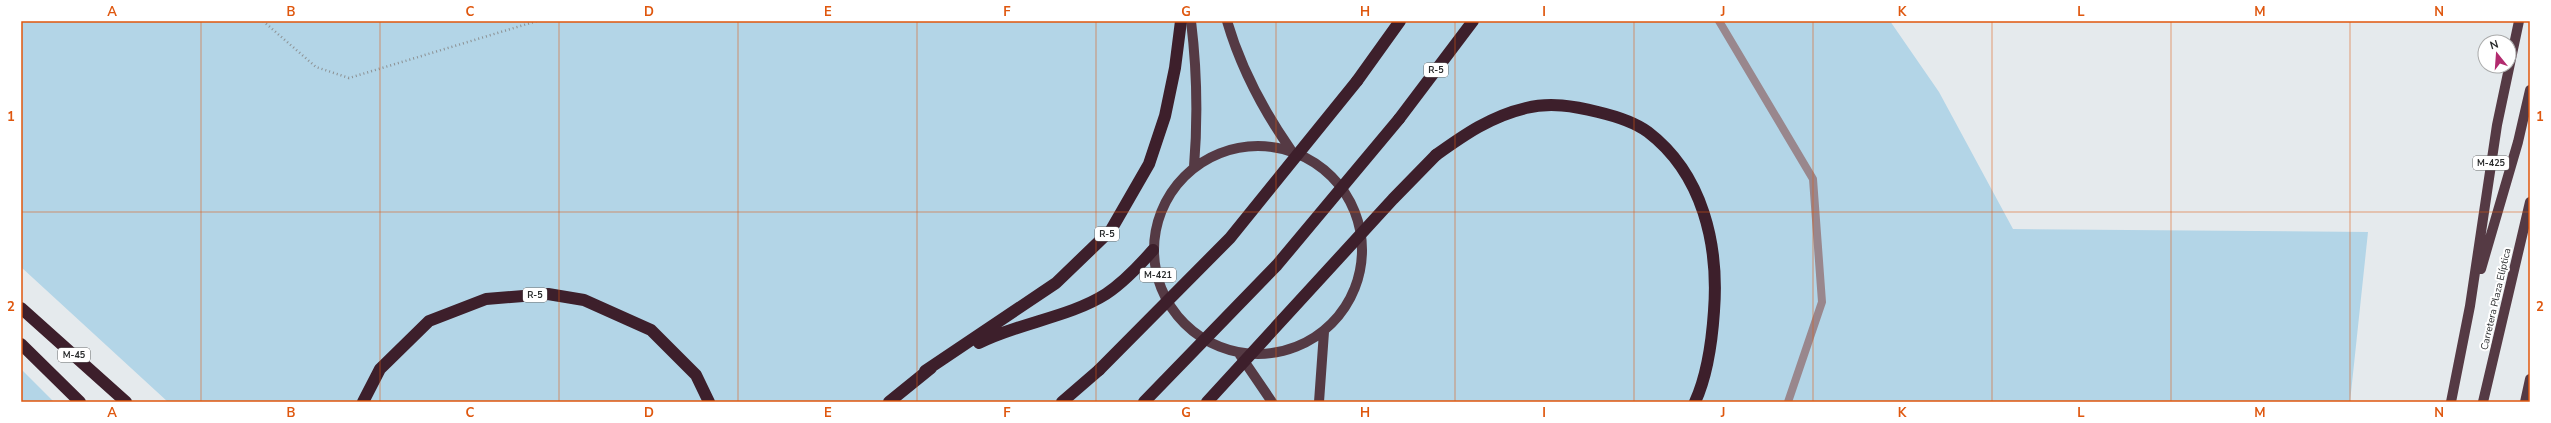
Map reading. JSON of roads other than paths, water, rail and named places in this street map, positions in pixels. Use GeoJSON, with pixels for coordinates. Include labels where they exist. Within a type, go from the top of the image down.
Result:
{"type":"FeatureCollection","features":[{"type":"Feature","properties":{"kind":"highway","name":"R-5"},"geometry":{"type":"LineString","coordinates":[[889,402],[925,371],[1056,283],[1111,230],[1148,164],[1165,116],[1175,68],[1180,21]]}},
{"type":"Feature","properties":{"kind":"highway"},"geometry":{"type":"LineString","coordinates":[[1062,402],[1100,370],[1230,238],[1357,81],[1400,21]]}},
{"type":"Feature","properties":{"kind":"highway","name":"R-5"},"geometry":{"type":"LineString","coordinates":[[1144,402],[1277,265],[1399,119],[1473,21]]}},
{"type":"Feature","properties":{"kind":"highway"},"geometry":{"type":"LineString","coordinates":[[1207,402],[1393,198],[1436,155],[1473,128],[1503,114],[1527,107],[1564,105],[1580,107],[1620,118],[1647,132],[1678,162],[1698,198],[1712,240],[1716,287],[1712,335],[1701,389],[1695,402]]}},
{"type":"Feature","properties":{"kind":"highway","name":"R-5"},"geometry":{"type":"LineString","coordinates":[[925,371],[1000,333],[1072,308],[1105,294],[1136,270],[1153,250]]}},
{"type":"Feature","properties":{"kind":"highway","name":"R-5"},"geometry":{"type":"LineString","coordinates":[[363,402],[380,369],[428,321],[486,299],[548,294],[584,300],[651,330],[696,375],[709,402]]}},
{"type":"Feature","properties":{"kind":"highway","name":"M-45"},"geometry":{"type":"LineString","coordinates":[[21,308],[126,402]]}},
{"type":"Feature","properties":{"kind":"highway","name":"M-45"},"geometry":{"type":"LineString","coordinates":[[21,344],[80,402]]}},
{"type":"Feature","properties":{"kind":"main road"},"geometry":{"type":"LineString","coordinates":[[1191,21],[1197,73],[1197,137],[1194,167]]}},
{"type":"Feature","properties":{"kind":"main road","name":"M-421"},"geometry":{"type":"LineString","coordinates":[[1227,21],[1248,80],[1267,116],[1290,150]]}},
{"type":"Feature","properties":{"kind":"main road","name":"M-425"},"geometry":{"type":"LineString","coordinates":[[2470,306],[2497,125],[2519,21]]}},
{"type":"Feature","properties":{"kind":"main road"},"geometry":{"type":"LineString","coordinates":[[2452,402],[2470,306],[2518,142],[2530,90]]}},
{"type":"Feature","properties":{"kind":"main road","name":"M-421"},"geometry":{"type":"LineString","coordinates":[[1250,146],[1290,150],[1316,164],[1344,192],[1353,208],[1360,228],[1363,253],[1361,276],[1353,298],[1343,314],[1324,332],[1299,346],[1279,351],[1240,355],[1210,343],[1179,319],[1160,287],[1153,250],[1156,226],[1164,204],[1177,183],[1194,167],[1219,154],[1250,146]]}},
{"type":"Feature","properties":{"kind":"main road","name":"Carretera Plaza Elíptica"},"geometry":{"type":"LineString","coordinates":[[2483,402],[2530,202]]}},
{"type":"Feature","properties":{"kind":"main road"},"geometry":{"type":"LineString","coordinates":[[1319,402],[1324,332]]}},
{"type":"Feature","properties":{"kind":"main road"},"geometry":{"type":"LineString","coordinates":[[1240,355],[1272,402]]}},
{"type":"Feature","properties":{"kind":"main road"},"geometry":{"type":"LineString","coordinates":[[2525,402],[2530,379]]}},
{"type":"Feature","properties":{"kind":"lane"},"geometry":{"type":"LineString","coordinates":[[1719,21],[1813,179],[1822,302],[1788,402]]}}]}
